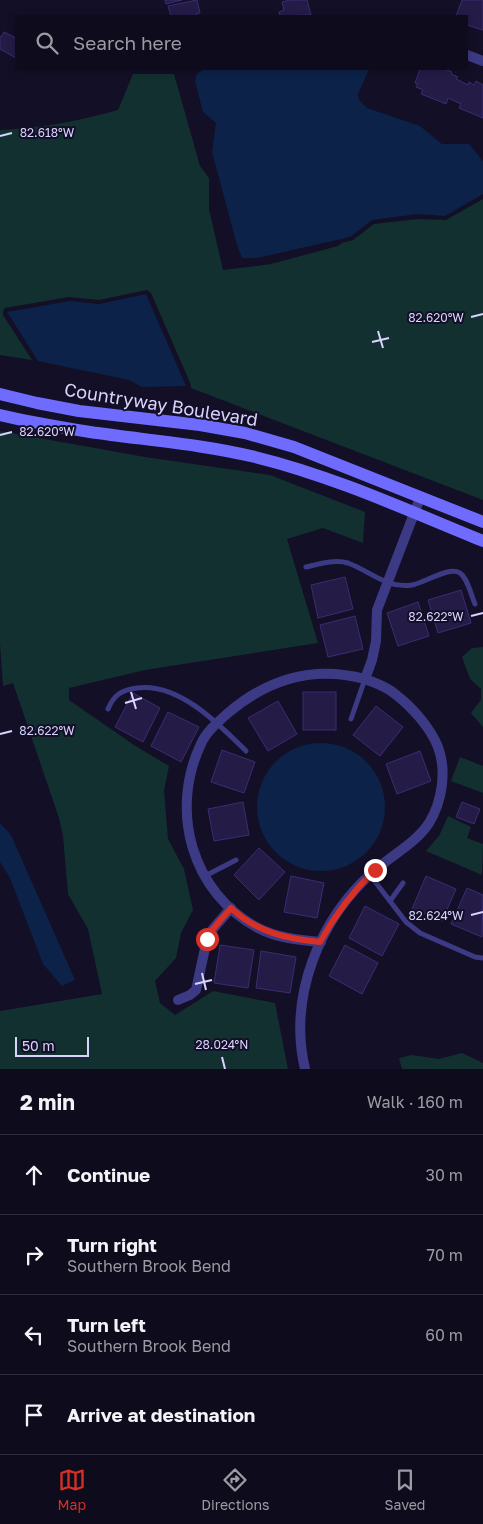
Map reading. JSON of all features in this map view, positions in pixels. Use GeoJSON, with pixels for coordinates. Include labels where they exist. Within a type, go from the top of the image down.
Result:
{"type":"FeatureCollection","features":[{"type":"Feature","properties":{"kind":"street"},"geometry":{"type":"LineString","coordinates":[[468,55],[483,61]]}},
{"type":"Feature","properties":{"kind":"street","name":"Countryway Boulevard"},"geometry":{"type":"LineString","coordinates":[[0,394],[80,411],[200,425],[245,433],[294,447],[483,522]]}},
{"type":"Feature","properties":{"kind":"street"},"geometry":{"type":"LineString","coordinates":[[107,434],[110,414]]}},
{"type":"Feature","properties":{"kind":"street","name":"Countryway Boulevard"},"geometry":{"type":"LineString","coordinates":[[0,415],[39,424],[197,446],[255,457],[306,472],[483,541]]}},
{"type":"Feature","properties":{"kind":"street"},"geometry":{"type":"LineString","coordinates":[[365,678],[372,660],[376,641],[377,610],[420,498]]}},
{"type":"Feature","properties":{"kind":"street"},"geometry":{"type":"LineString","coordinates":[[306,1069],[301,1050],[299,1025],[309,971],[320,942],[345,902],[370,875],[413,841],[428,825],[436,811],[442,787],[442,770],[438,747],[424,722],[396,694],[365,678],[349,674],[304,674],[282,680],[257,691],[217,722],[202,742],[191,767],[187,788],[186,818],[189,838],[198,864],[211,886],[239,916],[259,928],[281,936],[320,942]]}},
{"type":"Feature","properties":{"kind":"street"},"geometry":{"type":"LineString","coordinates":[[178,1000],[196,990],[207,939],[212,930],[231,908]]}},
{"type":"Feature","properties":{"kind":"lane"},"geometry":{"type":"LineString","coordinates":[[306,567],[327,562],[347,562],[387,583],[411,585],[451,571],[460,573],[466,581],[475,604]]}},
{"type":"Feature","properties":{"kind":"lane"},"geometry":{"type":"LineString","coordinates":[[352,719],[365,678]]}},
{"type":"Feature","properties":{"kind":"lane"},"geometry":{"type":"LineString","coordinates":[[108,709],[114,697],[130,689],[148,687],[179,696],[217,722],[246,751]]}},
{"type":"Feature","properties":{"kind":"lane"},"geometry":{"type":"LineString","coordinates":[[205,876],[236,860]]}},
{"type":"Feature","properties":{"kind":"lane"},"geometry":{"type":"LineString","coordinates":[[370,875],[406,922],[420,933],[476,957],[483,958]]}},
{"type":"Feature","properties":{"kind":"lane"},"geometry":{"type":"LineString","coordinates":[[390,901],[403,884]]}},
{"type":"Feature","properties":{"kind":"green space"},"geometry":{"type":"Polygon","coordinates":[[[133,74],[174,74],[200,166],[209,178],[209,209],[223,270],[271,264],[338,246],[353,240],[374,224],[418,219],[446,220],[483,199],[483,500],[191,388],[151,293],[147,290],[99,300],[69,297],[5,308],[3,315],[32,360],[0,355],[0,130],[31,128],[118,110],[133,74]]]}},
{"type":"Feature","properties":{"kind":"green space"},"geometry":{"type":"Polygon","coordinates":[[[0,431],[145,457],[270,475],[365,512],[363,543],[323,528],[287,539],[318,643],[145,670],[69,688],[69,700],[134,745],[169,766],[164,791],[168,839],[184,869],[193,910],[181,933],[176,958],[155,981],[160,1003],[175,1015],[213,991],[275,1003],[288,1069],[0,1069],[0,1011],[102,994],[88,929],[68,894],[63,836],[59,818],[13,683],[3,686],[0,644],[0,431]]]}},
{"type":"Feature","properties":{"kind":"green space"},"geometry":{"type":"Polygon","coordinates":[[[483,647],[483,727],[471,713],[481,700],[481,689],[470,679],[462,657],[472,648],[483,647]]]}},
{"type":"Feature","properties":{"kind":"green space"},"geometry":{"type":"Polygon","coordinates":[[[460,757],[483,766],[483,793],[451,781],[460,757]]]}},
{"type":"Feature","properties":{"kind":"green space"},"geometry":{"type":"Polygon","coordinates":[[[448,816],[471,827],[467,838],[483,844],[482,875],[426,851],[439,836],[448,816]]]}},
{"type":"Feature","properties":{"kind":"green space"},"geometry":{"type":"Polygon","coordinates":[[[462,1053],[483,1063],[483,1069],[402,1069],[399,1058],[412,1055],[439,1059],[462,1053]]]}},
{"type":"Feature","properties":{"kind":"water"},"geometry":{"type":"Polygon","coordinates":[[[203,70],[369,70],[358,94],[359,100],[367,108],[420,126],[442,144],[469,144],[483,161],[483,194],[445,216],[418,214],[372,220],[350,237],[257,258],[242,258],[212,152],[216,123],[203,112],[195,81],[197,74],[203,70]]]}},
{"type":"Feature","properties":{"kind":"water"},"geometry":{"type":"Polygon","coordinates":[[[146,294],[186,386],[142,387],[129,380],[38,361],[7,312],[70,301],[99,304],[146,294]]]}},
{"type":"Feature","properties":{"kind":"water"},"geometry":{"type":"Polygon","coordinates":[[[321,743],[345,748],[357,754],[366,762],[374,771],[380,783],[385,807],[380,831],[374,843],[366,852],[357,860],[345,866],[321,871],[297,866],[285,860],[276,852],[268,843],[262,831],[257,807],[262,783],[268,771],[276,762],[285,754],[297,748],[321,743]]]}},
{"type":"Feature","properties":{"kind":"water"},"geometry":{"type":"Polygon","coordinates":[[[0,823],[11,835],[75,980],[62,986],[43,964],[10,878],[0,862],[0,823]]]}},
{"type":"Feature","properties":{"kind":"building"},"geometry":{"type":"Polygon","coordinates":[[[165,0],[182,0],[166,4],[165,0]]]}},
{"type":"Feature","properties":{"kind":"building"},"geometry":{"type":"Polygon","coordinates":[[[197,0],[200,13],[196,15],[171,15],[168,6],[197,0]]]}},
{"type":"Feature","properties":{"kind":"building"},"geometry":{"type":"Polygon","coordinates":[[[307,0],[311,15],[280,15],[279,12],[284,10],[282,2],[307,0]]]}},
{"type":"Feature","properties":{"kind":"building"},"geometry":{"type":"Polygon","coordinates":[[[462,0],[483,0],[483,30],[468,25],[468,15],[456,15],[462,0]]]}},
{"type":"Feature","properties":{"kind":"building"},"geometry":{"type":"Polygon","coordinates":[[[4,32],[15,38],[15,57],[0,49],[0,38],[4,32]]]}},
{"type":"Feature","properties":{"kind":"building"},"geometry":{"type":"Polygon","coordinates":[[[420,70],[447,70],[458,77],[456,79],[468,85],[469,82],[474,85],[476,81],[483,85],[483,118],[459,108],[461,104],[448,98],[446,104],[421,94],[423,90],[416,87],[418,84],[415,83],[420,70]]]}},
{"type":"Feature","properties":{"kind":"building"},"geometry":{"type":"Polygon","coordinates":[[[345,577],[353,609],[318,618],[311,585],[345,577]]]}},
{"type":"Feature","properties":{"kind":"building"},"geometry":{"type":"Polygon","coordinates":[[[461,590],[471,623],[438,633],[428,600],[461,590]]]}},
{"type":"Feature","properties":{"kind":"building"},"geometry":{"type":"Polygon","coordinates":[[[418,602],[429,636],[398,646],[387,613],[418,602]]]}},
{"type":"Feature","properties":{"kind":"building"},"geometry":{"type":"Polygon","coordinates":[[[355,616],[363,649],[328,657],[320,625],[355,616]]]}},
{"type":"Feature","properties":{"kind":"building"},"geometry":{"type":"Polygon","coordinates":[[[303,692],[336,692],[336,730],[303,730],[303,692]]]}},
{"type":"Feature","properties":{"kind":"building"},"geometry":{"type":"Polygon","coordinates":[[[133,693],[160,708],[143,742],[115,727],[133,693]]]}},
{"type":"Feature","properties":{"kind":"building"},"geometry":{"type":"Polygon","coordinates":[[[278,701],[297,734],[268,751],[248,718],[278,701]]]}},
{"type":"Feature","properties":{"kind":"building"},"geometry":{"type":"Polygon","coordinates":[[[376,706],[403,727],[380,756],[353,735],[376,706]]]}},
{"type":"Feature","properties":{"kind":"building"},"geometry":{"type":"Polygon","coordinates":[[[168,712],[199,727],[181,762],[151,746],[168,712]]]}},
{"type":"Feature","properties":{"kind":"building"},"geometry":{"type":"Polygon","coordinates":[[[222,750],[255,762],[244,793],[211,782],[222,750]]]}},
{"type":"Feature","properties":{"kind":"building"},"geometry":{"type":"Polygon","coordinates":[[[420,751],[431,781],[397,794],[386,764],[420,751]]]}},
{"type":"Feature","properties":{"kind":"building"},"geometry":{"type":"Polygon","coordinates":[[[243,802],[249,835],[214,841],[208,809],[243,802]]]}},
{"type":"Feature","properties":{"kind":"building"},"geometry":{"type":"Polygon","coordinates":[[[462,802],[480,809],[474,824],[456,817],[462,802]]]}},
{"type":"Feature","properties":{"kind":"building"},"geometry":{"type":"Polygon","coordinates":[[[259,848],[285,872],[259,900],[234,875],[259,848]]]}},
{"type":"Feature","properties":{"kind":"building"},"geometry":{"type":"Polygon","coordinates":[[[291,876],[324,883],[317,918],[284,912],[291,876]]]}},
{"type":"Feature","properties":{"kind":"building"},"geometry":{"type":"Polygon","coordinates":[[[426,876],[456,889],[442,921],[412,909],[426,876]]]}},
{"type":"Feature","properties":{"kind":"building"},"geometry":{"type":"Polygon","coordinates":[[[467,888],[483,895],[482,937],[451,924],[467,888]]]}},
{"type":"Feature","properties":{"kind":"building"},"geometry":{"type":"Polygon","coordinates":[[[365,906],[399,924],[382,956],[349,938],[365,906]]]}},
{"type":"Feature","properties":{"kind":"building"},"geometry":{"type":"Polygon","coordinates":[[[220,945],[254,950],[248,988],[214,983],[220,945]]]}},
{"type":"Feature","properties":{"kind":"building"},"geometry":{"type":"Polygon","coordinates":[[[345,945],[378,963],[362,994],[329,976],[345,945]]]}},
{"type":"Feature","properties":{"kind":"building"},"geometry":{"type":"Polygon","coordinates":[[[261,951],[296,957],[290,993],[256,988],[261,951]]]}},
{"type":"Feature","properties":{"kind":"route"},"geometry":{"type":"LineString","coordinates":[[207,939],[212,930],[231,908],[239,916],[259,928],[281,936],[320,942],[345,902],[375,870]]}}]}
